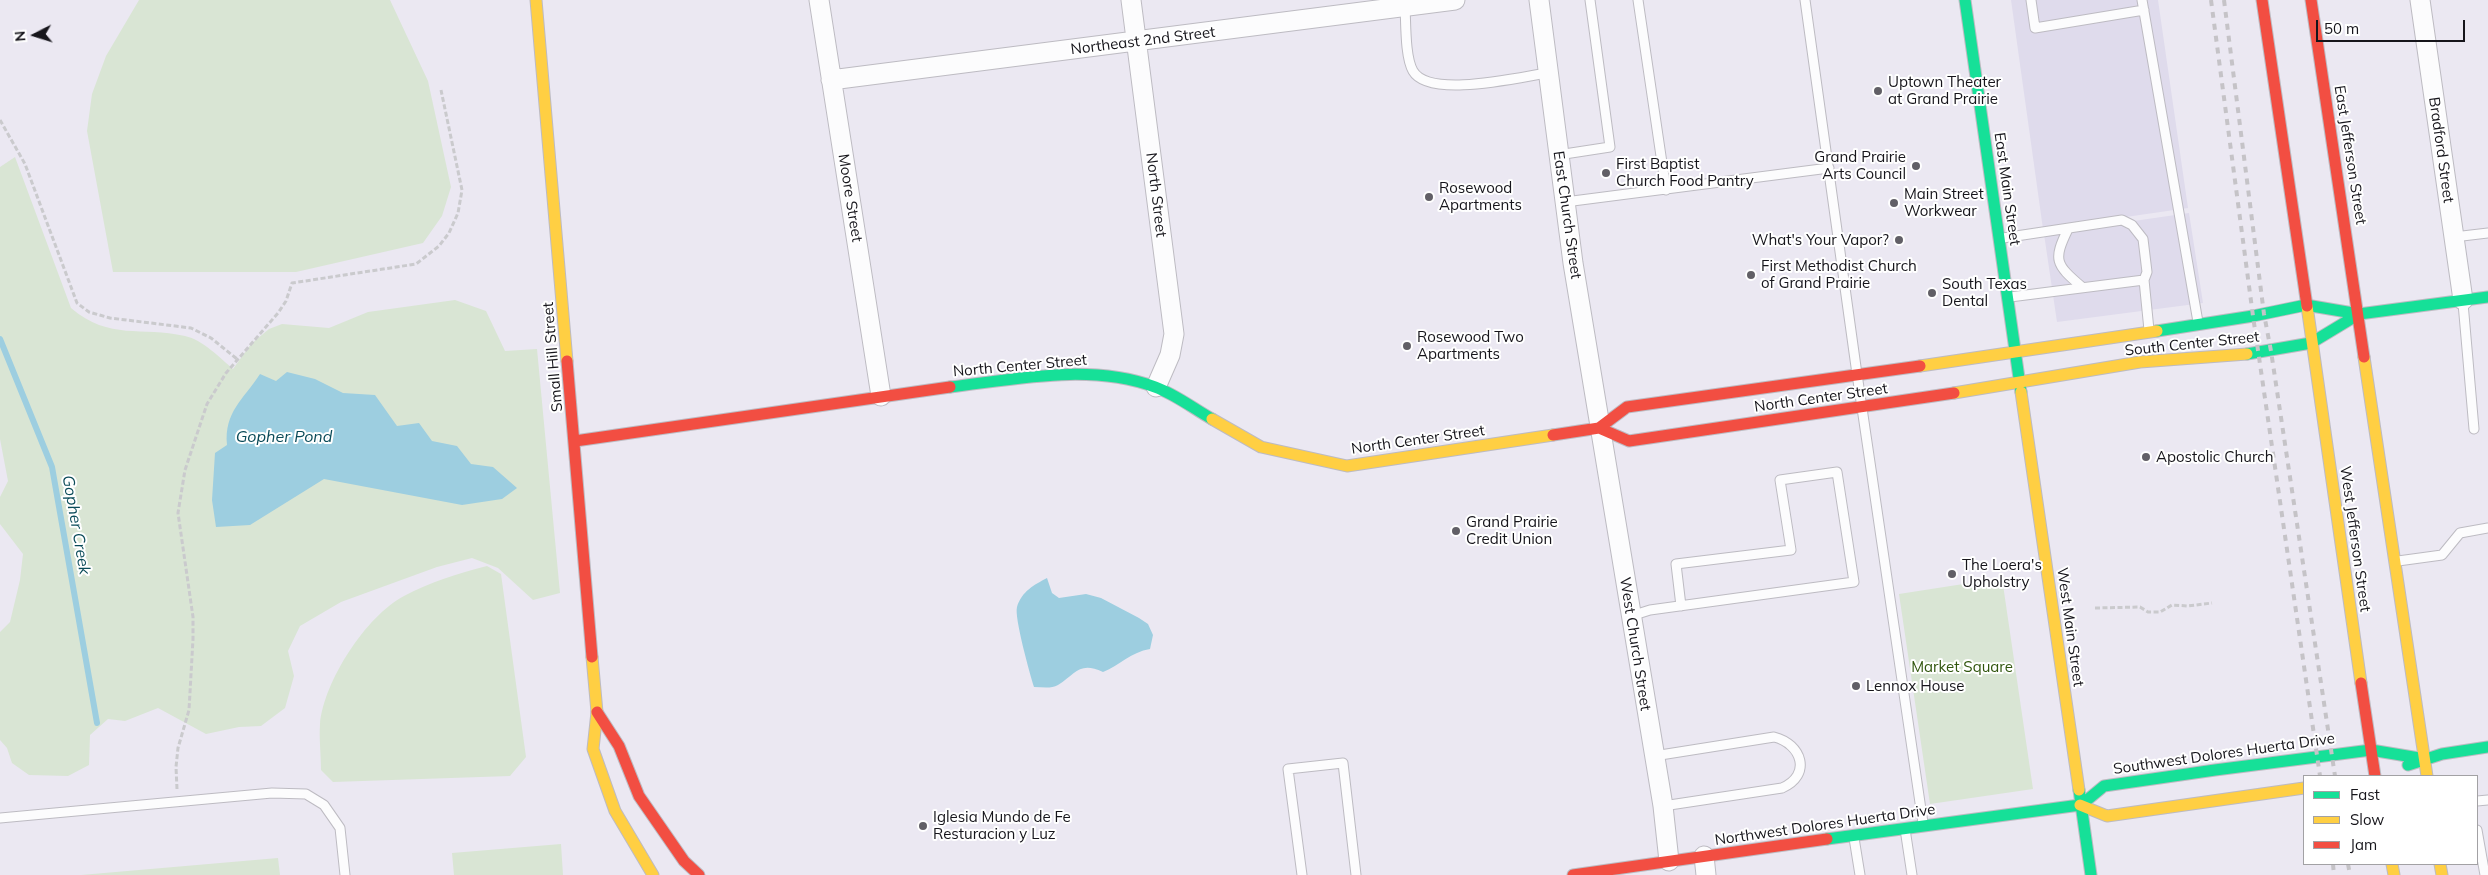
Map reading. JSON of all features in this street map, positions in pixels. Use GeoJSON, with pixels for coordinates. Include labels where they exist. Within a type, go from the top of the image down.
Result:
{"type":"FeatureCollection","features":[{"type":"Feature","properties":{"kind":"street","name":"Small Hill Street"},"geometry":{"type":"LineString","coordinates":[[536,0],[597,712],[593,749],[616,812],[654,875]]}},
{"type":"Feature","properties":{"kind":"street","name":"Moore Street"},"geometry":{"type":"LineString","coordinates":[[818,0],[881,396]]}},
{"type":"Feature","properties":{"kind":"street","name":"North Street"},"geometry":{"type":"LineString","coordinates":[[1131,0],[1174,334],[1170,355],[1156,387]]}},
{"type":"Feature","properties":{"kind":"street","name":"Northeast 2nd Street"},"geometry":{"type":"LineString","coordinates":[[831,80],[1454,0]]}},
{"type":"Feature","properties":{"kind":"street","name":"East Church Street"},"geometry":{"type":"LineString","coordinates":[[1539,0],[1558,155],[1599,428]]}},
{"type":"Feature","properties":{"kind":"street","name":"East Main Street"},"geometry":{"type":"LineString","coordinates":[[1965,0],[2020,383]]}},
{"type":"Feature","properties":{"kind":"street"},"geometry":{"type":"LineString","coordinates":[[2262,0],[2306,305]]}},
{"type":"Feature","properties":{"kind":"street","name":"East Jefferson Street"},"geometry":{"type":"LineString","coordinates":[[2311,0],[2359,314]]}},
{"type":"Feature","properties":{"kind":"street","name":"Bradford Street"},"geometry":{"type":"LineString","coordinates":[[2420,0],[2463,300]]}},
{"type":"Feature","properties":{"kind":"street","name":"South Center Street"},"geometry":{"type":"LineString","coordinates":[[2015,352],[2198,324],[2306,305],[2359,314],[2488,297]]}},
{"type":"Feature","properties":{"kind":"street","name":"West Jefferson Street"},"geometry":{"type":"LineString","coordinates":[[2306,305],[2375,775]]}},
{"type":"Feature","properties":{"kind":"street"},"geometry":{"type":"LineString","coordinates":[[2359,314],[2427,775]]}},
{"type":"Feature","properties":{"kind":"street","name":"South Center Street"},"geometry":{"type":"LineString","coordinates":[[2020,383],[2140,362],[2232,356],[2311,343],[2359,314]]}},
{"type":"Feature","properties":{"kind":"street","name":"North Center Street"},"geometry":{"type":"LineString","coordinates":[[575,441],[881,396],[1027,378],[1104,374],[1156,387],[1261,447],[1347,466],[1599,428],[1627,407],[2015,352]]}},
{"type":"Feature","properties":{"kind":"street","name":"North Center Street"},"geometry":{"type":"LineString","coordinates":[[1599,428],[1629,441],[2020,383]]}},
{"type":"Feature","properties":{"kind":"street","name":"West Main Street"},"geometry":{"type":"LineString","coordinates":[[2020,383],[2091,875]]}},
{"type":"Feature","properties":{"kind":"street","name":"West Church Street"},"geometry":{"type":"LineString","coordinates":[[1599,428],[1663,806],[1669,861]]}},
{"type":"Feature","properties":{"kind":"street","name":"Small Hill Street"},"geometry":{"type":"LineString","coordinates":[[597,712],[619,746],[639,796],[684,861],[699,875]]}},
{"type":"Feature","properties":{"kind":"street","name":"Southwest Dolores Huerta Drive"},"geometry":{"type":"LineString","coordinates":[[2389,773],[2424,759],[2488,747]]}},
{"type":"Feature","properties":{"kind":"street","name":"Southwest Dolores Huerta Drive"},"geometry":{"type":"LineString","coordinates":[[2081,806],[2104,786],[2371,750],[2424,759]]}},
{"type":"Feature","properties":{"kind":"street"},"geometry":{"type":"LineString","coordinates":[[2081,806],[2107,816],[2303,788]]}},
{"type":"Feature","properties":{"kind":"street","name":"Northwest Dolores Huerta Drive"},"geometry":{"type":"LineString","coordinates":[[1573,875],[1669,861],[1705,866],[1854,836],[2081,806]]}},
{"type":"Feature","properties":{"kind":"lane"},"geometry":{"type":"LineString","coordinates":[[1558,155],[1610,147],[1590,0]]}},
{"type":"Feature","properties":{"kind":"lane"},"geometry":{"type":"LineString","coordinates":[[1638,0],[1666,190]]}},
{"type":"Feature","properties":{"kind":"lane"},"geometry":{"type":"LineString","coordinates":[[1805,0],[1857,374],[1924,826]]}},
{"type":"Feature","properties":{"kind":"lane"},"geometry":{"type":"LineString","coordinates":[[2031,0],[2035,28],[2144,10]]}},
{"type":"Feature","properties":{"kind":"lane"},"geometry":{"type":"LineString","coordinates":[[2142,0],[2198,324]]}},
{"type":"Feature","properties":{"kind":"lane"},"geometry":{"type":"LineString","coordinates":[[1404,7],[1412,70],[1423,80],[1449,85],[1547,73]]}},
{"type":"Feature","properties":{"kind":"lane"},"geometry":{"type":"LineString","coordinates":[[1565,202],[1829,168]]}},
{"type":"Feature","properties":{"kind":"lane"},"geometry":{"type":"LineString","coordinates":[[1999,239],[2122,220],[2132,225],[2143,239],[2147,272],[2144,280],[2149,331]]}},
{"type":"Feature","properties":{"kind":"lane"},"geometry":{"type":"LineString","coordinates":[[2068,229],[2057,253],[2060,266],[2082,287]]}},
{"type":"Feature","properties":{"kind":"lane"},"geometry":{"type":"LineString","coordinates":[[2454,237],[2488,233]]}},
{"type":"Feature","properties":{"kind":"lane"},"geometry":{"type":"LineString","coordinates":[[2007,297],[2144,280]]}},
{"type":"Feature","properties":{"kind":"lane"},"geometry":{"type":"LineString","coordinates":[[2463,300],[2474,430]]}},
{"type":"Feature","properties":{"kind":"lane"},"geometry":{"type":"LineString","coordinates":[[1631,616],[1650,610],[1681,606],[1854,582],[1837,472],[1780,480],[1791,550],[1676,564],[1681,606]]}},
{"type":"Feature","properties":{"kind":"lane"},"geometry":{"type":"LineString","coordinates":[[2395,561],[2442,555],[2460,533],[2488,528]]}},
{"type":"Feature","properties":{"kind":"lane"},"geometry":{"type":"LineString","coordinates":[[1654,756],[1774,736],[1787,740],[1796,748],[1800,763],[1798,774],[1792,784],[1782,788],[1663,806]]}},
{"type":"Feature","properties":{"kind":"lane"},"geometry":{"type":"LineString","coordinates":[[1302,875],[1288,769],[1343,763],[1356,875]]}},
{"type":"Feature","properties":{"kind":"lane"},"geometry":{"type":"LineString","coordinates":[[0,818],[272,794],[306,794],[324,805],[340,828],[345,875]]}},
{"type":"Feature","properties":{"kind":"lane"},"geometry":{"type":"LineString","coordinates":[[1905,829],[1912,875]]}},
{"type":"Feature","properties":{"kind":"lane"},"geometry":{"type":"LineString","coordinates":[[1854,836],[1860,875]]}},
{"type":"Feature","properties":{"kind":"lane"},"geometry":{"type":"LineString","coordinates":[[2478,836],[2485,875]]}},
{"type":"Feature","properties":{"kind":"path"},"geometry":{"type":"LineString","coordinates":[[178,802],[176,767],[178,748],[189,710],[193,617],[178,513],[185,470],[207,404],[226,373],[278,313],[286,301],[292,283],[416,264],[439,246],[449,234],[458,213],[462,190],[441,90]]}},
{"type":"Feature","properties":{"kind":"path"},"geometry":{"type":"LineString","coordinates":[[0,120],[25,164],[77,303],[89,312],[110,318],[191,328],[211,338],[237,359]]}},
{"type":"Feature","properties":{"kind":"path"},"geometry":{"type":"LineString","coordinates":[[2094,608],[2140,607],[2148,612],[2160,612],[2172,605],[2188,606],[2212,603]]}},
{"type":"Feature","properties":{"kind":"shaded area"},"geometry":{"type":"Polygon","coordinates":[[[2011,0],[2158,0],[2188,208],[2043,229],[2011,0]]]}},
{"type":"Feature","properties":{"kind":"shaded area"},"geometry":{"type":"Polygon","coordinates":[[[2189,213],[2203,303],[2057,322],[2044,234],[2189,213]]]}},
{"type":"Feature","properties":{"kind":"green space"},"geometry":{"type":"Polygon","coordinates":[[[139,0],[390,0],[428,81],[451,187],[442,216],[423,243],[296,272],[113,272],[87,131],[92,94],[106,56],[139,0]]]}},
{"type":"Feature","properties":{"kind":"green space"},"geometry":{"type":"Polygon","coordinates":[[[15,157],[71,308],[99,325],[126,331],[169,333],[192,338],[211,350],[233,369],[251,344],[269,329],[282,324],[329,328],[368,312],[455,300],[486,311],[505,351],[537,349],[560,593],[533,600],[498,568],[472,558],[437,567],[341,602],[300,626],[288,651],[294,676],[285,708],[261,726],[239,727],[206,734],[158,708],[125,721],[108,719],[90,735],[89,765],[68,776],[29,775],[12,763],[7,748],[0,740],[0,632],[10,622],[20,580],[23,554],[0,524],[0,497],[8,481],[0,439],[0,167],[15,157]]]}},
{"type":"Feature","properties":{"kind":"green space"},"geometry":{"type":"Polygon","coordinates":[[[487,566],[501,574],[526,757],[510,776],[333,782],[321,770],[320,724],[329,689],[349,651],[375,618],[404,596],[445,578],[487,566]]]}},
{"type":"Feature","properties":{"kind":"green space","name":"Market Square"},"geometry":{"type":"Polygon","coordinates":[[[2002,578],[2033,789],[1930,804],[1899,594],[2002,578]]]}},
{"type":"Feature","properties":{"kind":"green space"},"geometry":{"type":"Polygon","coordinates":[[[561,844],[563,875],[454,875],[452,853],[561,844]]]}},
{"type":"Feature","properties":{"kind":"green space"},"geometry":{"type":"Polygon","coordinates":[[[278,858],[280,875],[81,875],[278,858]]]}},
{"type":"Feature","properties":{"kind":"water","name":"Gopher Pond"},"geometry":{"type":"Polygon","coordinates":[[[287,372],[315,379],[343,393],[375,395],[397,426],[419,423],[432,441],[457,446],[471,464],[493,467],[517,488],[502,499],[462,505],[324,479],[250,525],[216,527],[212,500],[215,453],[227,445],[228,424],[232,415],[241,399],[260,374],[276,381],[287,372]]]}},
{"type":"Feature","properties":{"kind":"water"},"geometry":{"type":"Polygon","coordinates":[[[1047,578],[1052,593],[1059,598],[1086,594],[1101,598],[1148,624],[1153,635],[1150,649],[1137,653],[1103,672],[1083,668],[1055,686],[1034,687],[1020,633],[1017,607],[1025,593],[1047,578]]]}},
{"type":"Feature","properties":{"kind":"waterway","name":"Gopher Creek"},"geometry":{"type":"LineString","coordinates":[[0,339],[52,467],[97,723]]}},
{"type":"Feature","properties":{"kind":"railway"},"geometry":{"type":"LineString","coordinates":[[2211,0],[2253,316],[2320,775]]}},
{"type":"Feature","properties":{"kind":"railway"},"geometry":{"type":"LineString","coordinates":[[2224,0],[2264,314],[2335,775]]}},
{"type":"Feature","properties":{"kind":"railway"},"geometry":{"type":"LineString","coordinates":[[2333,865],[2334,875]]}},
{"type":"Feature","properties":{"kind":"railway"},"geometry":{"type":"LineString","coordinates":[[2348,865],[2350,875]]}},
{"type":"Feature","properties":{"kind":"traffic: fast"},"geometry":{"type":"LineString","coordinates":[[1965,0],[2021,392]]}},
{"type":"Feature","properties":{"kind":"traffic: fast"},"geometry":{"type":"LineString","coordinates":[[2157,331],[2253,316],[2306,305],[2359,314],[2488,297]]}},
{"type":"Feature","properties":{"kind":"traffic: fast"},"geometry":{"type":"LineString","coordinates":[[2247,354],[2311,343],[2359,314]]}},
{"type":"Feature","properties":{"kind":"traffic: fast"},"geometry":{"type":"LineString","coordinates":[[950,387],[1053,375],[1105,376],[1155,387],[1212,419]]}},
{"type":"Feature","properties":{"kind":"traffic: fast"},"geometry":{"type":"LineString","coordinates":[[2408,765],[2442,754],[2488,747]]}},
{"type":"Feature","properties":{"kind":"traffic: fast"},"geometry":{"type":"LineString","coordinates":[[2081,805],[2104,786],[2215,770],[2371,750],[2425,759]]}},
{"type":"Feature","properties":{"kind":"traffic: fast"},"geometry":{"type":"LineString","coordinates":[[2079,790],[2091,875]]}},
{"type":"Feature","properties":{"kind":"traffic: fast"},"geometry":{"type":"LineString","coordinates":[[1827,839],[2080,805]]}},
{"type":"Feature","properties":{"kind":"traffic: slow"},"geometry":{"type":"LineString","coordinates":[[536,0],[567,361]]}},
{"type":"Feature","properties":{"kind":"traffic: slow"},"geometry":{"type":"LineString","coordinates":[[2307,306],[2361,683]]}},
{"type":"Feature","properties":{"kind":"traffic: slow"},"geometry":{"type":"LineString","coordinates":[[1920,366],[2157,331]]}},
{"type":"Feature","properties":{"kind":"traffic: slow"},"geometry":{"type":"LineString","coordinates":[[1954,393],[2140,362],[2247,354]]}},
{"type":"Feature","properties":{"kind":"traffic: slow"},"geometry":{"type":"LineString","coordinates":[[2364,357],[2427,775]]}},
{"type":"Feature","properties":{"kind":"traffic: slow"},"geometry":{"type":"LineString","coordinates":[[2021,392],[2079,790]]}},
{"type":"Feature","properties":{"kind":"traffic: slow"},"geometry":{"type":"LineString","coordinates":[[1212,419],[1261,447],[1347,466],[1553,435]]}},
{"type":"Feature","properties":{"kind":"traffic: slow"},"geometry":{"type":"LineString","coordinates":[[592,657],[597,712],[593,749],[615,811],[653,875]]}},
{"type":"Feature","properties":{"kind":"traffic: slow"},"geometry":{"type":"LineString","coordinates":[[2080,805],[2107,816],[2303,788]]}},
{"type":"Feature","properties":{"kind":"traffic: slow"},"geometry":{"type":"LineString","coordinates":[[2392,865],[2394,875]]}},
{"type":"Feature","properties":{"kind":"traffic: slow"},"geometry":{"type":"LineString","coordinates":[[2440,865],[2442,875]]}},
{"type":"Feature","properties":{"kind":"traffic: jam"},"geometry":{"type":"LineString","coordinates":[[2262,0],[2307,306]]}},
{"type":"Feature","properties":{"kind":"traffic: jam"},"geometry":{"type":"LineString","coordinates":[[2311,0],[2364,357]]}},
{"type":"Feature","properties":{"kind":"traffic: jam"},"geometry":{"type":"LineString","coordinates":[[567,361],[592,657]]}},
{"type":"Feature","properties":{"kind":"traffic: jam"},"geometry":{"type":"LineString","coordinates":[[1553,435],[1599,428],[1627,407],[1920,366]]}},
{"type":"Feature","properties":{"kind":"traffic: jam"},"geometry":{"type":"LineString","coordinates":[[575,441],[950,387]]}},
{"type":"Feature","properties":{"kind":"traffic: jam"},"geometry":{"type":"LineString","coordinates":[[1599,428],[1629,441],[1954,393]]}},
{"type":"Feature","properties":{"kind":"traffic: jam"},"geometry":{"type":"LineString","coordinates":[[2361,683],[2375,775]]}},
{"type":"Feature","properties":{"kind":"traffic: jam"},"geometry":{"type":"LineString","coordinates":[[597,712],[619,746],[639,796],[684,861],[699,875]]}},
{"type":"Feature","properties":{"kind":"traffic: jam"},"geometry":{"type":"LineString","coordinates":[[1573,875],[1827,839]]}},
{"type":"Feature","properties":{"kind":"place","name":"Uptown Theater at Grand Prairie"},"geometry":{"type":"Point","coordinates":[1878,91]}},
{"type":"Feature","properties":{"kind":"place","name":"Grand Prairie Arts Council"},"geometry":{"type":"Point","coordinates":[1916,166]}},
{"type":"Feature","properties":{"kind":"place","name":"First Baptist Church Food Pantry"},"geometry":{"type":"Point","coordinates":[1606,173]}},
{"type":"Feature","properties":{"kind":"place","name":"Rosewood Apartments"},"geometry":{"type":"Point","coordinates":[1429,197]}},
{"type":"Feature","properties":{"kind":"place","name":"Main Street Workwear"},"geometry":{"type":"Point","coordinates":[1894,203]}},
{"type":"Feature","properties":{"kind":"place","name":"What's Your Vapor?"},"geometry":{"type":"Point","coordinates":[1899,240]}},
{"type":"Feature","properties":{"kind":"place","name":"First Methodist Church of Grand Prairie"},"geometry":{"type":"Point","coordinates":[1751,275]}},
{"type":"Feature","properties":{"kind":"place","name":"South Texas Dental"},"geometry":{"type":"Point","coordinates":[1932,293]}},
{"type":"Feature","properties":{"kind":"place","name":"Rosewood Two Apartments"},"geometry":{"type":"Point","coordinates":[1407,346]}},
{"type":"Feature","properties":{"kind":"place","name":"Apostolic Church"},"geometry":{"type":"Point","coordinates":[2146,457]}},
{"type":"Feature","properties":{"kind":"place","name":"Grand Prairie Credit Union"},"geometry":{"type":"Point","coordinates":[1456,531]}},
{"type":"Feature","properties":{"kind":"place","name":"The Loera's Upholstry"},"geometry":{"type":"Point","coordinates":[1952,574]}},
{"type":"Feature","properties":{"kind":"place","name":"Lennox House"},"geometry":{"type":"Point","coordinates":[1856,686]}},
{"type":"Feature","properties":{"kind":"place","name":"Iglesia Mundo de Fe Resturacion y Luz"},"geometry":{"type":"Point","coordinates":[923,826]}}]}
